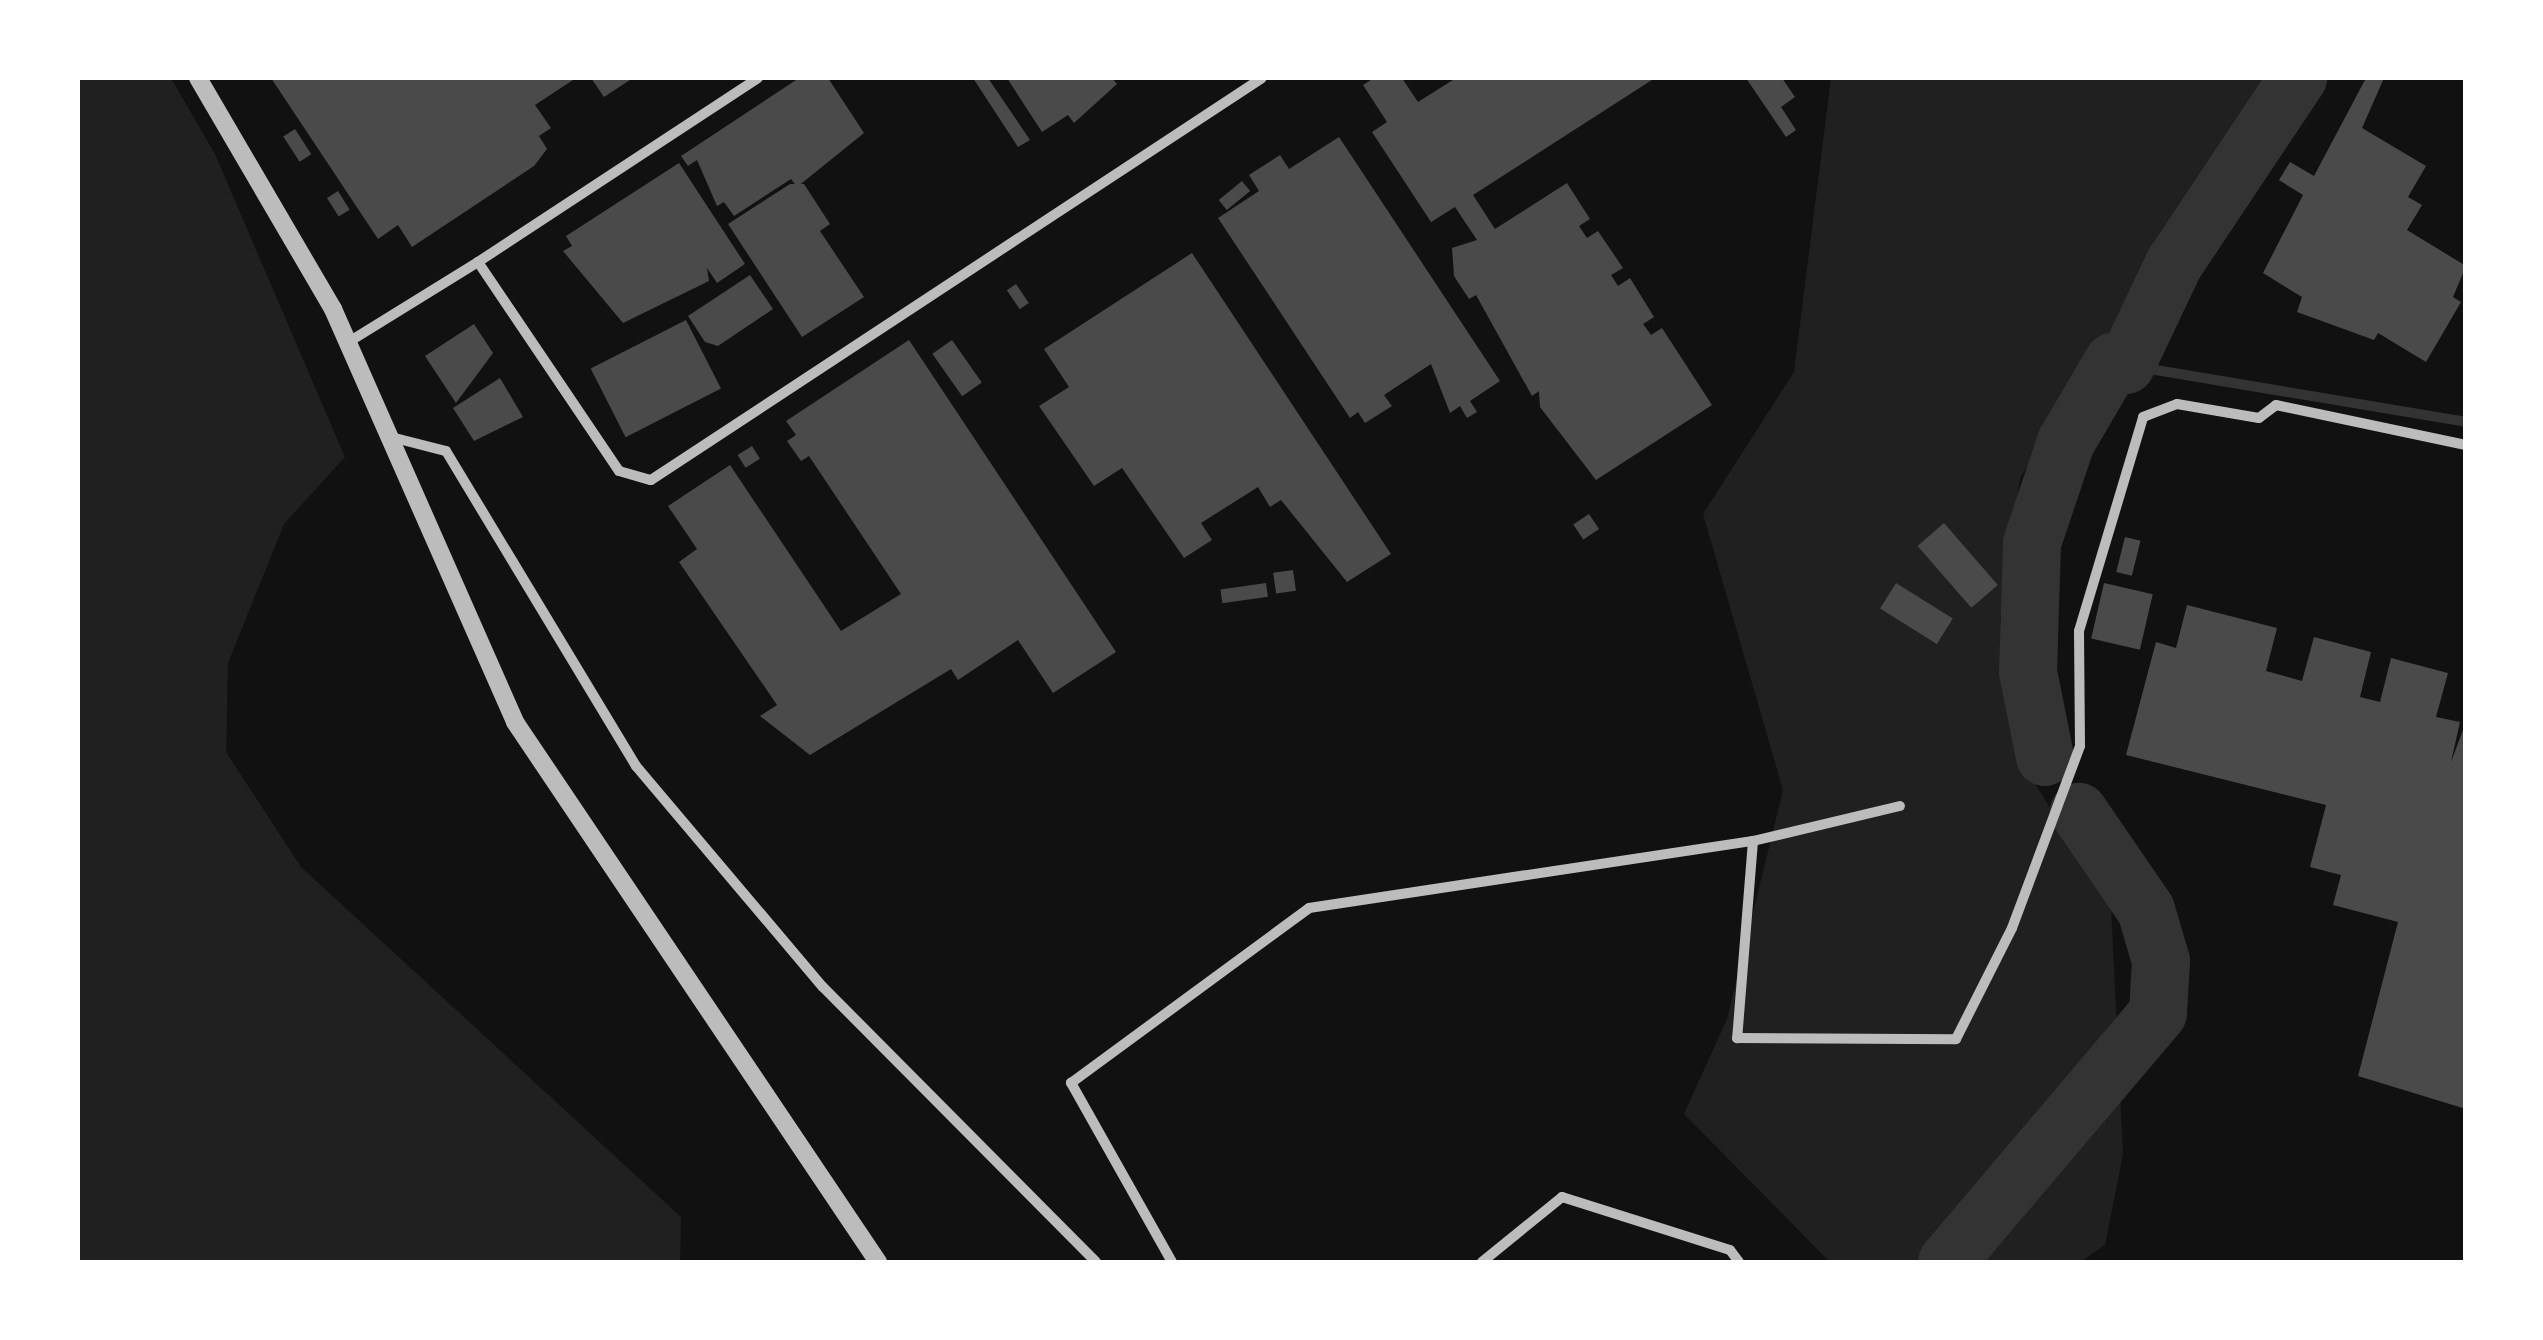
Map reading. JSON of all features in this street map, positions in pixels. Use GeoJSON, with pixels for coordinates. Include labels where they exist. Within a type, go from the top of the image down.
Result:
{"type":"FeatureCollection","features":[{"type":"Feature","properties":{"kind":"street"},"geometry":{"type":"LineString","coordinates":[[198,78],[348,343],[515,722],[878,1262]]}},
{"type":"Feature","properties":{"kind":"street"},"geometry":{"type":"LineString","coordinates":[[348,343],[758,78]]}},
{"type":"Feature","properties":{"kind":"street"},"geometry":{"type":"LineString","coordinates":[[478,262],[618,471],[651,480],[1262,78]]}},
{"type":"Feature","properties":{"kind":"street"},"geometry":{"type":"LineString","coordinates":[[1753,841],[1737,1038],[1956,1038],[2012,928],[2080,746],[2079,631],[2143,417],[2177,404],[2259,418],[2276,404],[2466,445]]}},
{"type":"Feature","properties":{"kind":"street"},"geometry":{"type":"LineString","coordinates":[[386,435],[446,451],[636,766],[823,987],[1096,1262]]}},
{"type":"Feature","properties":{"kind":"street"},"geometry":{"type":"LineString","coordinates":[[1172,1262],[1071,1083],[1309,908],[1753,841],[1900,806]]}},
{"type":"Feature","properties":{"kind":"street"},"geometry":{"type":"LineString","coordinates":[[1482,1262],[1562,1196],[1730,1250],[1739,1262]]}},
{"type":"Feature","properties":{"kind":"shaded area"},"geometry":{"type":"Polygon","coordinates":[[[78,78],[171,78],[215,154],[345,457],[284,524],[228,663],[226,752],[301,867],[681,1217],[680,1262],[78,1262],[78,78]]]}},
{"type":"Feature","properties":{"kind":"shaded area"},"geometry":{"type":"Polygon","coordinates":[[[1831,78],[2304,78],[2158,253],[2020,478],[2000,621],[2028,772],[2111,907],[2123,1154],[2105,1245],[2080,1262],[1830,1262],[1684,1114],[1727,1019],[1783,790],[1703,514],[1794,372],[1831,78]]]}},
{"type":"Feature","properties":{"kind":"building"},"geometry":{"type":"Polygon","coordinates":[[[271,78],[576,78],[535,105],[551,128],[539,136],[547,149],[534,166],[412,247],[398,225],[378,239],[271,78]]]}},
{"type":"Feature","properties":{"kind":"building"},"geometry":{"type":"Polygon","coordinates":[[[591,78],[633,78],[604,97],[591,78]]]}},
{"type":"Feature","properties":{"kind":"building"},"geometry":{"type":"Polygon","coordinates":[[[799,78],[828,78],[864,133],[797,187],[791,179],[734,216],[724,202],[717,206],[697,160],[688,166],[681,156],[799,78]]]}},
{"type":"Feature","properties":{"kind":"building"},"geometry":{"type":"Polygon","coordinates":[[[973,78],[988,78],[1030,140],[1018,147],[973,78]]]}},
{"type":"Feature","properties":{"kind":"building"},"geometry":{"type":"Polygon","coordinates":[[[1007,78],[1112,78],[1117,84],[1074,123],[1068,115],[1042,132],[1007,78]]]}},
{"type":"Feature","properties":{"kind":"building"},"geometry":{"type":"Polygon","coordinates":[[[1374,78],[1402,78],[1418,102],[1456,78],[1655,78],[1473,195],[1495,229],[1567,183],[1590,219],[1579,226],[1587,238],[1598,231],[1623,268],[1611,275],[1618,286],[1630,278],[1654,317],[1643,324],[1651,335],[1662,328],[1712,405],[1596,480],[1540,407],[1539,391],[1532,396],[1476,295],[1469,299],[1454,276],[1452,248],[1477,240],[1455,207],[1431,222],[1372,132],[1387,122],[1363,85],[1374,78]]]}},
{"type":"Feature","properties":{"kind":"building"},"geometry":{"type":"Polygon","coordinates":[[[1746,78],[1782,78],[1795,97],[1781,107],[1796,130],[1786,137],[1746,78]]]}},
{"type":"Feature","properties":{"kind":"building"},"geometry":{"type":"Polygon","coordinates":[[[2366,78],[2384,78],[2362,128],[2426,166],[2408,197],[2422,205],[2407,230],[2466,266],[2453,297],[2461,302],[2426,362],[2378,333],[2374,340],[2297,312],[2302,297],[2263,273],[2303,195],[2279,180],[2290,162],[2314,176],[2366,78]]]}},
{"type":"Feature","properties":{"kind":"building"},"geometry":{"type":"Polygon","coordinates":[[[295,129],[311,154],[300,162],[283,137],[295,129]]]}},
{"type":"Feature","properties":{"kind":"building"},"geometry":{"type":"Polygon","coordinates":[[[1339,137],[1500,381],[1470,401],[1477,412],[1467,418],[1460,406],[1450,413],[1431,364],[1384,395],[1392,406],[1365,423],[1358,412],[1350,418],[1218,218],[1259,191],[1249,175],[1280,155],[1289,169],[1339,137]]]}},
{"type":"Feature","properties":{"kind":"building"},"geometry":{"type":"Polygon","coordinates":[[[679,163],[745,264],[717,283],[707,268],[709,281],[623,323],[563,251],[572,246],[566,236],[679,163]]]}},
{"type":"Feature","properties":{"kind":"building"},"geometry":{"type":"Polygon","coordinates":[[[1242,181],[1250,191],[1227,210],[1219,200],[1242,181]]]}},
{"type":"Feature","properties":{"kind":"building"},"geometry":{"type":"Polygon","coordinates":[[[790,184],[804,184],[830,224],[820,231],[864,297],[802,337],[728,224],[790,184]]]}},
{"type":"Feature","properties":{"kind":"building"},"geometry":{"type":"Polygon","coordinates":[[[338,191],[350,210],[339,217],[327,198],[338,191]]]}},
{"type":"Feature","properties":{"kind":"building"},"geometry":{"type":"Polygon","coordinates":[[[1192,253],[1391,554],[1347,582],[1281,500],[1270,507],[1258,487],[1201,523],[1212,540],[1184,558],[1122,468],[1094,486],[1039,406],[1069,387],[1044,349],[1192,253]]]}},
{"type":"Feature","properties":{"kind":"building"},"geometry":{"type":"Polygon","coordinates":[[[750,275],[773,309],[718,346],[705,342],[688,316],[750,275]]]}},
{"type":"Feature","properties":{"kind":"building"},"geometry":{"type":"Polygon","coordinates":[[[1016,284],[1029,303],[1020,309],[1007,290],[1016,284]]]}},
{"type":"Feature","properties":{"kind":"building"},"geometry":{"type":"Polygon","coordinates":[[[686,320],[721,389],[626,437],[591,369],[686,320]]]}},
{"type":"Feature","properties":{"kind":"building"},"geometry":{"type":"Polygon","coordinates":[[[474,324],[493,353],[456,403],[425,356],[474,324]]]}},
{"type":"Feature","properties":{"kind":"building"},"geometry":{"type":"Polygon","coordinates":[[[909,340],[1116,652],[1053,693],[1018,640],[958,680],[951,669],[810,755],[760,716],[777,705],[679,562],[697,549],[668,506],[730,465],[841,631],[901,594],[809,456],[801,461],[787,441],[796,435],[786,421],[909,340]]]}},
{"type":"Feature","properties":{"kind":"building"},"geometry":{"type":"Polygon","coordinates":[[[952,340],[982,383],[962,396],[932,354],[952,340]]]}},
{"type":"Feature","properties":{"kind":"building"},"geometry":{"type":"Polygon","coordinates":[[[500,378],[523,417],[474,441],[453,408],[500,378]]]}},
{"type":"Feature","properties":{"kind":"building"},"geometry":{"type":"Polygon","coordinates":[[[752,446],[760,459],[746,468],[738,455],[752,446]]]}},
{"type":"Feature","properties":{"kind":"building"},"geometry":{"type":"Polygon","coordinates":[[[1589,514],[1599,529],[1583,540],[1573,525],[1589,514]]]}},
{"type":"Feature","properties":{"kind":"building"},"geometry":{"type":"Polygon","coordinates":[[[1944,523],[1998,585],[1971,608],[1918,546],[1944,523]]]}},
{"type":"Feature","properties":{"kind":"building"},"geometry":{"type":"Polygon","coordinates":[[[2125,537],[2141,541],[2132,576],[2116,572],[2125,537]]]}},
{"type":"Feature","properties":{"kind":"building"},"geometry":{"type":"Polygon","coordinates":[[[1293,570],[1296,591],[1276,594],[1273,573],[1293,570]]]}},
{"type":"Feature","properties":{"kind":"building"},"geometry":{"type":"Polygon","coordinates":[[[1266,583],[1268,597],[1222,603],[1220,589],[1266,583]]]}},
{"type":"Feature","properties":{"kind":"building"},"geometry":{"type":"Polygon","coordinates":[[[1896,583],[1953,619],[1937,644],[1880,608],[1896,583]]]}},
{"type":"Feature","properties":{"kind":"building"},"geometry":{"type":"Polygon","coordinates":[[[2104,583],[2153,594],[2140,650],[2091,639],[2104,583]]]}},
{"type":"Feature","properties":{"kind":"building"},"geometry":{"type":"Polygon","coordinates":[[[2187,605],[2277,628],[2266,671],[2302,681],[2314,637],[2371,652],[2360,697],[2380,702],[2391,658],[2448,673],[2436,717],[2460,722],[2451,762],[2466,722],[2466,1109],[2358,1076],[2398,922],[2333,905],[2341,875],[2310,867],[2326,805],[2126,755],[2156,642],[2176,648],[2187,605]]]}},
{"type":"Feature","properties":{"kind":"waterway"},"geometry":{"type":"LineString","coordinates":[[2045,757],[2028,672],[2032,543],[2066,442],[2113,362],[2126,365],[2174,264],[2298,78]]}},
{"type":"Feature","properties":{"kind":"waterway"},"geometry":{"type":"LineString","coordinates":[[2126,365],[2466,422]]}},
{"type":"Feature","properties":{"kind":"waterway"},"geometry":{"type":"LineString","coordinates":[[1947,1262],[2158,1013],[2161,961],[2146,910],[2079,812]]}}]}
